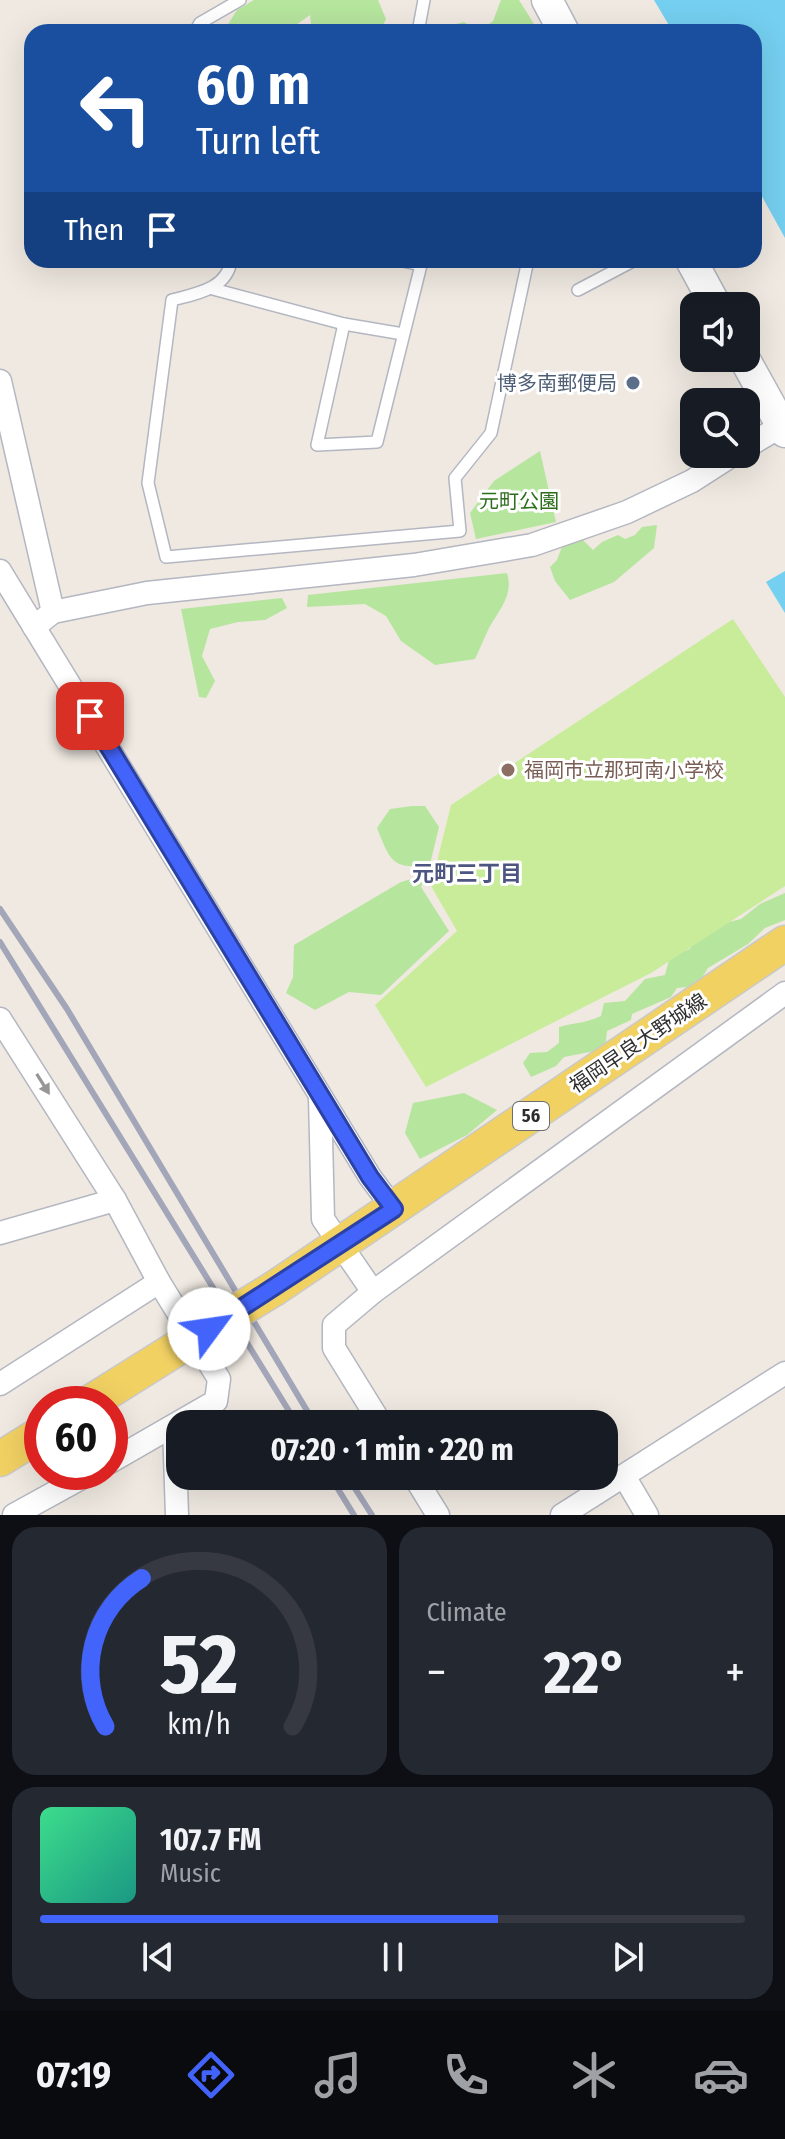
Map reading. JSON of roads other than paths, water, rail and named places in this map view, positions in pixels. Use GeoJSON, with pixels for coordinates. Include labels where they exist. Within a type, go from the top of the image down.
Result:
{"type":"FeatureCollection","features":[{"type":"Feature","properties":{"kind":"main road","name":"福岡早良大野城線"},"geometry":{"type":"LineString","coordinates":[[117,1386],[275,1288],[785,943]]}},
{"type":"Feature","properties":{"kind":"main road"},"geometry":{"type":"LineString","coordinates":[[0,1459],[24,1444]]}},
{"type":"Feature","properties":{"kind":"street"},"geometry":{"type":"LineString","coordinates":[[547,0],[560,24]]}},
{"type":"Feature","properties":{"kind":"street"},"geometry":{"type":"LineString","coordinates":[[695,268],[708,292]]}},
{"type":"Feature","properties":{"kind":"street"},"geometry":{"type":"LineString","coordinates":[[752,372],[784,428],[760,440]]}},
{"type":"Feature","properties":{"kind":"street"},"geometry":{"type":"LineString","coordinates":[[0,381],[53,612]]}},
{"type":"Feature","properties":{"kind":"street"},"geometry":{"type":"LineString","coordinates":[[34,627],[53,612],[168,589],[414,565],[532,545],[627,512],[712,468]]}},
{"type":"Feature","properties":{"kind":"street"},"geometry":{"type":"LineString","coordinates":[[0,571],[370,1177],[394,1209]]}},
{"type":"Feature","properties":{"kind":"street"},"geometry":{"type":"LineString","coordinates":[[372,1410],[334,1348],[334,1325],[373,1292],[785,993]]}},
{"type":"Feature","properties":{"kind":"street"},"geometry":{"type":"LineString","coordinates":[[0,1019],[115,1200],[159,1282],[219,1379],[216,1401],[201,1410]]}},
{"type":"Feature","properties":{"kind":"street"},"geometry":{"type":"LineString","coordinates":[[320,1096],[323,1219],[373,1292]]}},
{"type":"Feature","properties":{"kind":"street"},"geometry":{"type":"LineString","coordinates":[[0,1233],[115,1200]]}},
{"type":"Feature","properties":{"kind":"street"},"geometry":{"type":"LineString","coordinates":[[0,1384],[159,1282]]}},
{"type":"Feature","properties":{"kind":"street"},"geometry":{"type":"LineString","coordinates":[[562,1515],[785,1373]]}},
{"type":"Feature","properties":{"kind":"street"},"geometry":{"type":"LineString","coordinates":[[128,1452],[166,1430]]}},
{"type":"Feature","properties":{"kind":"street"},"geometry":{"type":"LineString","coordinates":[[624,1476],[647,1515]]}},
{"type":"Feature","properties":{"kind":"street"},"geometry":{"type":"LineString","coordinates":[[14,1515],[59,1490]]}},
{"type":"Feature","properties":{"kind":"street"},"geometry":{"type":"LineString","coordinates":[[176,1490],[177,1515]]}},
{"type":"Feature","properties":{"kind":"street"},"geometry":{"type":"LineString","coordinates":[[423,1490],[438,1515]]}},
{"type":"Feature","properties":{"kind":"lane"},"geometry":{"type":"LineString","coordinates":[[199,24],[240,0]]}},
{"type":"Feature","properties":{"kind":"lane"},"geometry":{"type":"LineString","coordinates":[[420,24],[424,0]]}},
{"type":"Feature","properties":{"kind":"lane"},"geometry":{"type":"LineString","coordinates":[[213,289],[230,268]]}},
{"type":"Feature","properties":{"kind":"lane"},"geometry":{"type":"LineString","coordinates":[[344,324],[317,445],[377,442],[420,268]]}},
{"type":"Feature","properties":{"kind":"lane"},"geometry":{"type":"LineString","coordinates":[[403,334],[344,324],[213,289],[172,300],[148,483],[166,557],[460,531],[455,478],[491,433],[526,268]]}},
{"type":"Feature","properties":{"kind":"lane"},"geometry":{"type":"LineString","coordinates":[[578,290],[620,268]]}},
{"type":"Feature","properties":{"kind":"water"},"geometry":{"type":"Polygon","coordinates":[[[654,0],[785,0],[785,238],[762,196],[762,24],[668,24],[654,0]]]}},
{"type":"Feature","properties":{"kind":"water"},"geometry":{"type":"Polygon","coordinates":[[[785,571],[785,613],[766,582],[785,571]]]}},
{"type":"Feature","properties":{"kind":"railway"},"geometry":{"type":"LineString","coordinates":[[0,909],[67,1009],[307,1410]]}},
{"type":"Feature","properties":{"kind":"railway"},"geometry":{"type":"LineString","coordinates":[[0,942],[288,1410]]}},
{"type":"Feature","properties":{"kind":"railway"},"geometry":{"type":"LineString","coordinates":[[339,1490],[354,1515]]}},
{"type":"Feature","properties":{"kind":"railway"},"geometry":{"type":"LineString","coordinates":[[356,1490],[372,1515]]}},
{"type":"Feature","properties":{"kind":"place","name":"博多南郵便局"},"geometry":{"type":"Point","coordinates":[633,383]}},
{"type":"Feature","properties":{"kind":"place","name":"福岡市立那珂南小学校"},"geometry":{"type":"Point","coordinates":[508,770]}},
{"type":"Feature","properties":{"kind":"district","name":"元町三丁目"},"geometry":{"type":"Point","coordinates":[467,873]}},
{"type":"Feature","properties":{"kind":"park label","name":"元町公園"},"geometry":{"type":"Point","coordinates":[519,501]}}]}
